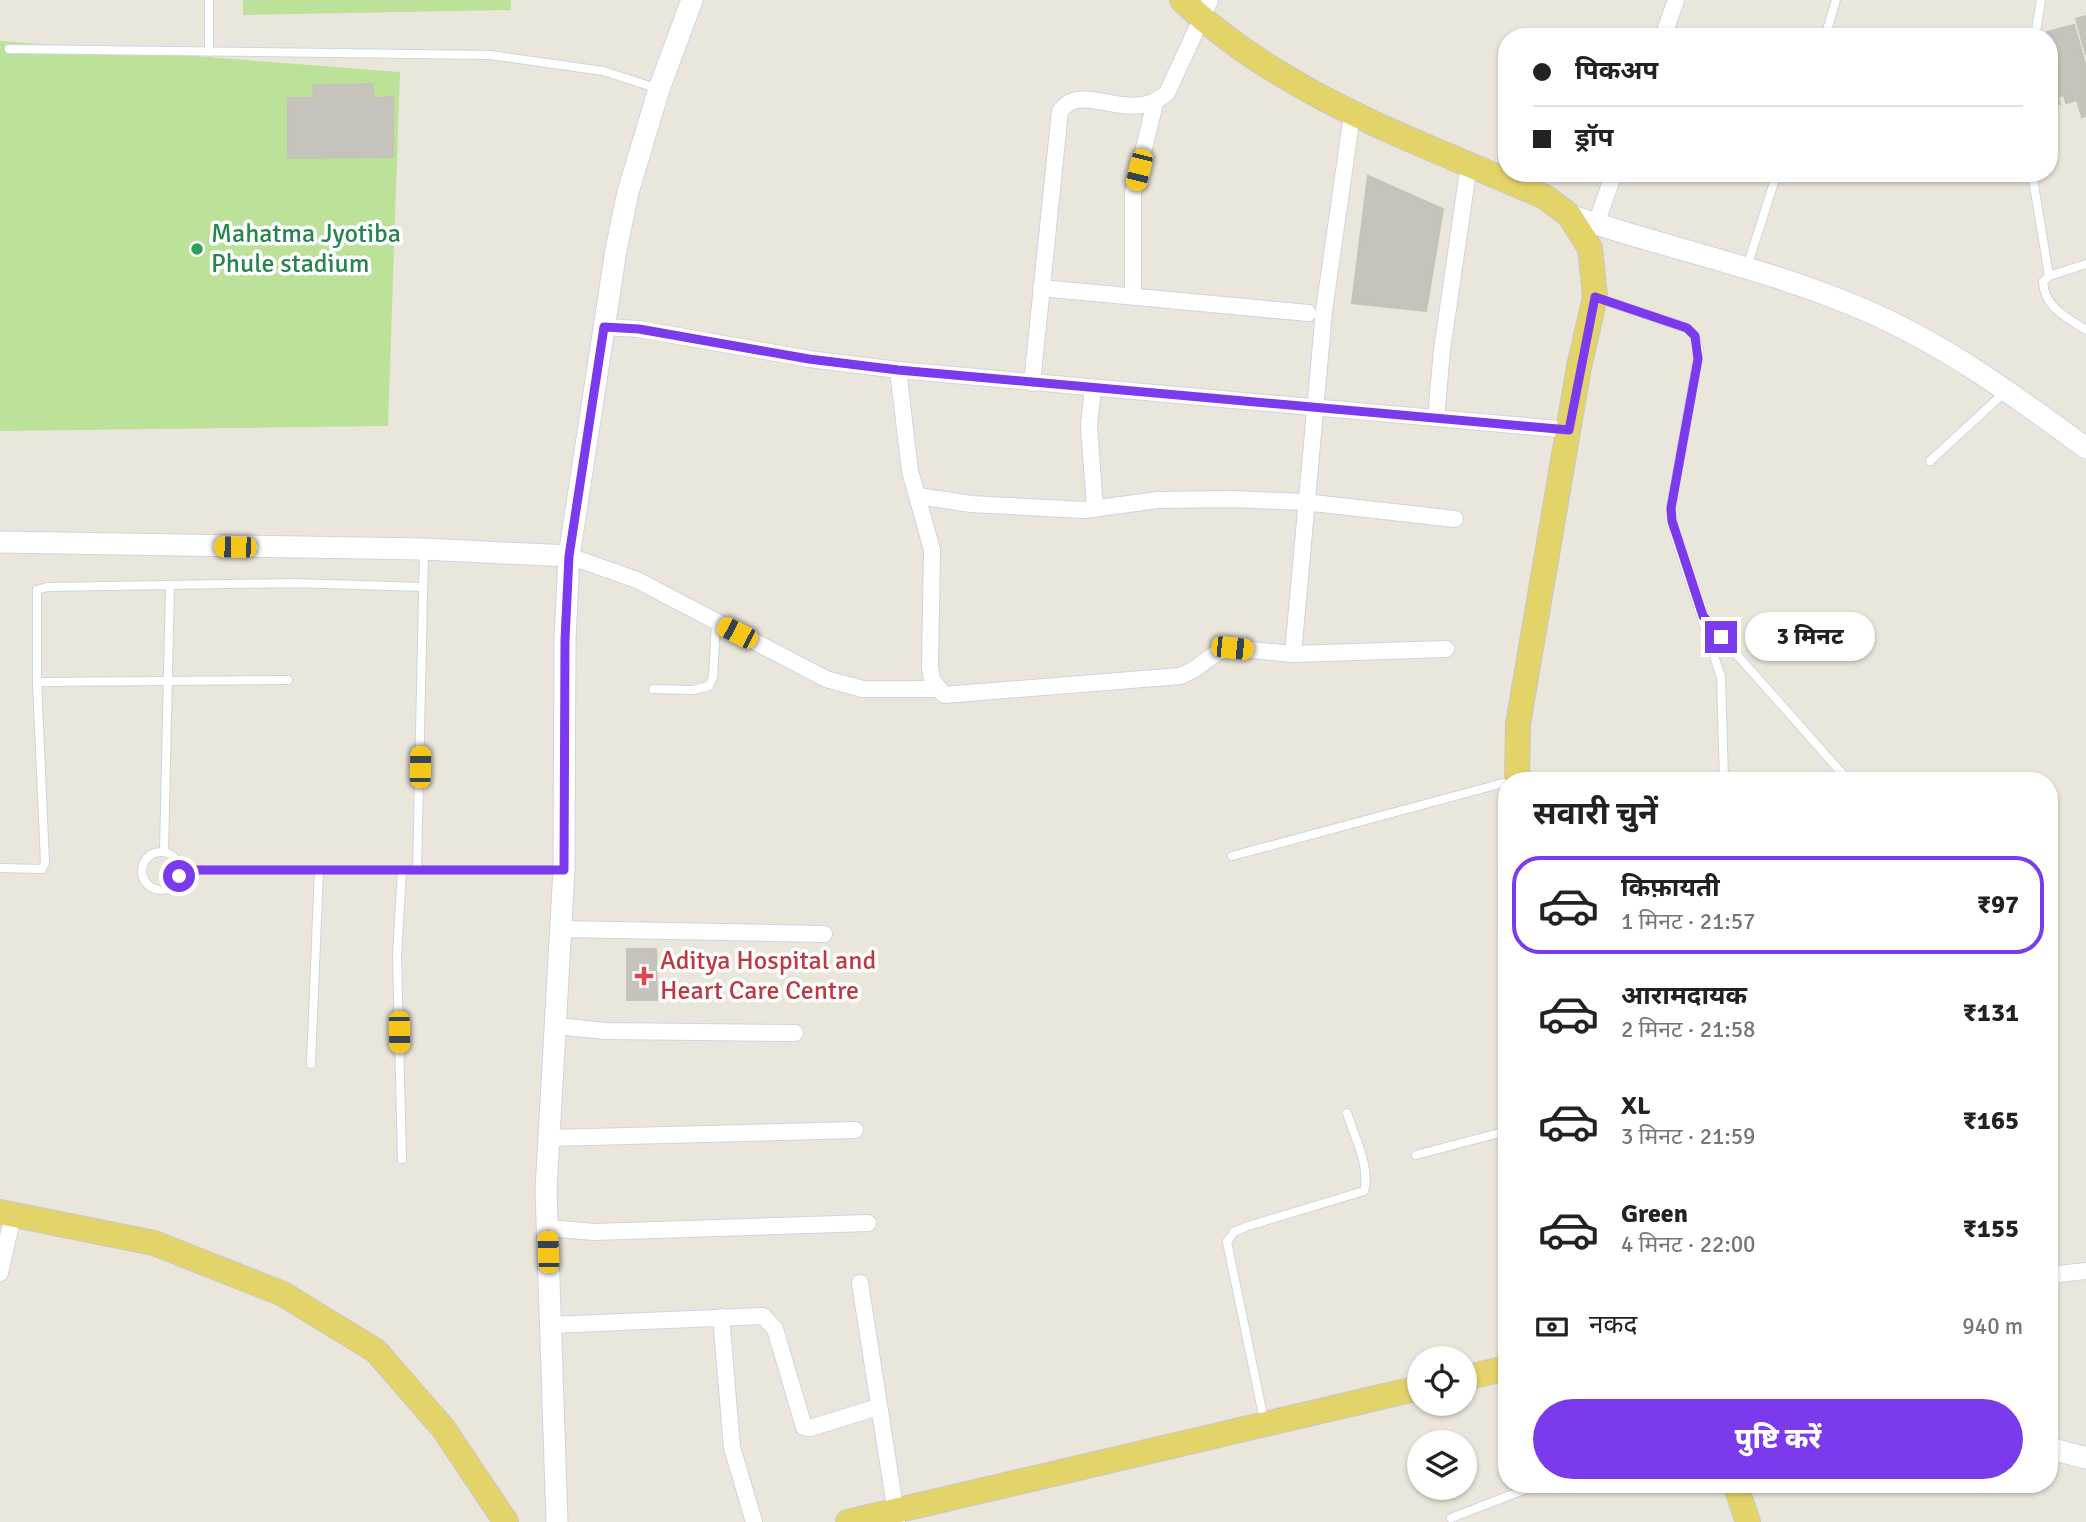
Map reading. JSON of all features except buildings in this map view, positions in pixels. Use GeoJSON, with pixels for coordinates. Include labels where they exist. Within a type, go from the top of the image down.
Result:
{"type":"FeatureCollection","features":[{"type":"Feature","properties":{"kind":"main road"},"geometry":{"type":"LineString","coordinates":[[1182,0],[1206,10],[1254,57],[1352,114],[1498,177]]}},
{"type":"Feature","properties":{"kind":"main road"},"geometry":{"type":"LineString","coordinates":[[1510,182],[1545,197],[1569,215],[1590,248],[1595,297],[1517,723],[1514,772]]}},
{"type":"Feature","properties":{"kind":"main road"},"geometry":{"type":"LineString","coordinates":[[6,1213],[154,1243],[283,1294],[376,1351],[443,1428],[506,1522]]}},
{"type":"Feature","properties":{"kind":"main road"},"geometry":{"type":"LineString","coordinates":[[1477,1375],[1498,1370]]}},
{"type":"Feature","properties":{"kind":"main road"},"geometry":{"type":"LineString","coordinates":[[848,1522],[896,1516],[1264,1423],[1407,1391]]}},
{"type":"Feature","properties":{"kind":"main road"},"geometry":{"type":"LineString","coordinates":[[1738,1493],[1748,1522]]}},
{"type":"Feature","properties":{"kind":"street"},"geometry":{"type":"LineString","coordinates":[[557,1522],[548,1228],[549,1138],[564,870],[565,640],[569,556],[628,192],[659,89],[692,0]]}},
{"type":"Feature","properties":{"kind":"street"},"geometry":{"type":"LineString","coordinates":[[1666,28],[1676,0]]}},
{"type":"Feature","properties":{"kind":"street"},"geometry":{"type":"LineString","coordinates":[[1032,383],[1060,111],[1066,103],[1078,99],[1139,108],[1155,103],[1167,93],[1206,10]]}},
{"type":"Feature","properties":{"kind":"street"},"geometry":{"type":"LineString","coordinates":[[1133,296],[1133,193],[1155,103]]}},
{"type":"Feature","properties":{"kind":"street"},"geometry":{"type":"LineString","coordinates":[[1293,654],[1304,502],[1324,311],[1352,114]]}},
{"type":"Feature","properties":{"kind":"street"},"geometry":{"type":"LineString","coordinates":[[1436,418],[1469,164]]}},
{"type":"Feature","properties":{"kind":"street"},"geometry":{"type":"LineString","coordinates":[[1596,224],[1611,182]]}},
{"type":"Feature","properties":{"kind":"street"},"geometry":{"type":"LineString","coordinates":[[1569,215],[1815,290],[1873,314],[1965,362],[2086,448]]}},
{"type":"Feature","properties":{"kind":"street"},"geometry":{"type":"LineString","coordinates":[[1041,288],[1307,313]]}},
{"type":"Feature","properties":{"kind":"street"},"geometry":{"type":"LineString","coordinates":[[604,327],[646,330],[809,359],[898,370],[1569,430]]}},
{"type":"Feature","properties":{"kind":"street"},"geometry":{"type":"LineString","coordinates":[[898,370],[906,445],[932,550],[930,667],[937,688],[944,695],[1180,676],[1194,670],[1218,652],[1232,648],[1293,654],[1446,649]]}},
{"type":"Feature","properties":{"kind":"street"},"geometry":{"type":"LineString","coordinates":[[1093,388],[1089,426],[1095,509]]}},
{"type":"Feature","properties":{"kind":"street"},"geometry":{"type":"LineString","coordinates":[[918,496],[992,505],[1095,509],[1158,499],[1304,502],[1455,519]]}},
{"type":"Feature","properties":{"kind":"street"},"geometry":{"type":"LineString","coordinates":[[0,542],[425,549],[569,556],[617,572],[843,685],[885,690],[937,688]]}},
{"type":"Feature","properties":{"kind":"street"},"geometry":{"type":"LineString","coordinates":[[561,929],[824,934]]}},
{"type":"Feature","properties":{"kind":"street"},"geometry":{"type":"LineString","coordinates":[[556,1026],[606,1031],[795,1033]]}},
{"type":"Feature","properties":{"kind":"street"},"geometry":{"type":"LineString","coordinates":[[549,1138],[855,1130]]}},
{"type":"Feature","properties":{"kind":"street"},"geometry":{"type":"LineString","coordinates":[[0,1273],[6,1213]]}},
{"type":"Feature","properties":{"kind":"street"},"geometry":{"type":"LineString","coordinates":[[548,1228],[594,1232],[868,1223]]}},
{"type":"Feature","properties":{"kind":"street"},"geometry":{"type":"LineString","coordinates":[[2058,1274],[2086,1271]]}},
{"type":"Feature","properties":{"kind":"street"},"geometry":{"type":"LineString","coordinates":[[860,1283],[896,1516]]}},
{"type":"Feature","properties":{"kind":"street"},"geometry":{"type":"LineString","coordinates":[[551,1325],[721,1317],[768,1318],[775,1329],[804,1427],[810,1428],[878,1407]]}},
{"type":"Feature","properties":{"kind":"street"},"geometry":{"type":"LineString","coordinates":[[721,1317],[732,1447],[754,1522]]}},
{"type":"Feature","properties":{"kind":"street"},"geometry":{"type":"LineString","coordinates":[[2058,1450],[2086,1458]]}},
{"type":"Feature","properties":{"kind":"lane"},"geometry":{"type":"LineString","coordinates":[[209,0],[209,52]]}},
{"type":"Feature","properties":{"kind":"lane"},"geometry":{"type":"LineString","coordinates":[[1828,28],[1836,0]]}},
{"type":"Feature","properties":{"kind":"lane"},"geometry":{"type":"LineString","coordinates":[[2036,28],[2041,0]]}},
{"type":"Feature","properties":{"kind":"lane"},"geometry":{"type":"LineString","coordinates":[[9,49],[491,55],[603,71],[659,89]]}},
{"type":"Feature","properties":{"kind":"lane"},"geometry":{"type":"LineString","coordinates":[[1746,268],[1774,182]]}},
{"type":"Feature","properties":{"kind":"lane"},"geometry":{"type":"LineString","coordinates":[[2033,182],[2049,276]]}},
{"type":"Feature","properties":{"kind":"lane"},"geometry":{"type":"LineString","coordinates":[[2086,264],[2049,276],[2043,282],[2044,296],[2053,308],[2086,330]]}},
{"type":"Feature","properties":{"kind":"lane"},"geometry":{"type":"LineString","coordinates":[[1595,297],[1687,328],[1695,336],[1698,359],[1671,508],[1675,537],[1721,677],[1724,772]]}},
{"type":"Feature","properties":{"kind":"lane"},"geometry":{"type":"LineString","coordinates":[[1930,461],[2007,390]]}},
{"type":"Feature","properties":{"kind":"lane"},"geometry":{"type":"LineString","coordinates":[[417,870],[425,549]]}},
{"type":"Feature","properties":{"kind":"lane"},"geometry":{"type":"LineString","coordinates":[[0,868],[42,869],[45,863],[37,682],[37,590],[47,587],[294,583],[424,587]]}},
{"type":"Feature","properties":{"kind":"lane"},"geometry":{"type":"LineString","coordinates":[[164,851],[170,585]]}},
{"type":"Feature","properties":{"kind":"lane"},"geometry":{"type":"LineString","coordinates":[[1703,616],[1841,772]]}},
{"type":"Feature","properties":{"kind":"lane"},"geometry":{"type":"LineString","coordinates":[[653,689],[693,690],[709,686],[713,677],[716,623]]}},
{"type":"Feature","properties":{"kind":"lane"},"geometry":{"type":"LineString","coordinates":[[37,682],[288,680]]}},
{"type":"Feature","properties":{"kind":"lane"},"geometry":{"type":"LineString","coordinates":[[1232,856],[1498,785]]}},
{"type":"Feature","properties":{"kind":"lane"},"geometry":{"type":"LineString","coordinates":[[164,851],[175,858],[180,870],[177,882],[167,889],[154,889],[144,881],[141,869],[146,858],[164,851]]}},
{"type":"Feature","properties":{"kind":"lane"},"geometry":{"type":"LineString","coordinates":[[180,870],[564,870]]}},
{"type":"Feature","properties":{"kind":"lane"},"geometry":{"type":"LineString","coordinates":[[311,1064],[319,870]]}},
{"type":"Feature","properties":{"kind":"lane"},"geometry":{"type":"LineString","coordinates":[[402,870],[397,956],[402,1159]]}},
{"type":"Feature","properties":{"kind":"lane"},"geometry":{"type":"LineString","coordinates":[[1264,1423],[1227,1242],[1234,1232],[1248,1226],[1364,1191],[1367,1182],[1364,1168],[1347,1113]]}},
{"type":"Feature","properties":{"kind":"lane"},"geometry":{"type":"LineString","coordinates":[[1416,1155],[1498,1133]]}},
{"type":"Feature","properties":{"kind":"lane"},"geometry":{"type":"LineString","coordinates":[[1451,1518],[1516,1493]]}},
{"type":"Feature","properties":{"kind":"green space"},"geometry":{"type":"Polygon","coordinates":[[[243,0],[511,0],[511,10],[243,15],[243,0]]]}},
{"type":"Feature","properties":{"kind":"green space","name":"Mahatma Jyotiba Phule stadium"},"geometry":{"type":"Polygon","coordinates":[[[0,41],[400,72],[388,426],[0,431],[0,41]]]}},
{"type":"Feature","properties":{"kind":"place","name":"Mahatma Jyotiba Phule stadium"},"geometry":{"type":"Point","coordinates":[197,249]}},
{"type":"Feature","properties":{"kind":"place","name":"Aditya Hospital and Heart Care Centre"},"geometry":{"type":"Point","coordinates":[644,976]}},
{"type":"Feature","properties":{"kind":"route"},"geometry":{"type":"LineString","coordinates":[[179,876],[180,870],[564,870],[565,640],[569,556],[604,327],[639,329],[809,359],[898,370],[1569,430],[1595,297],[1687,328],[1695,336],[1699,350],[1698,359],[1671,508],[1672,521],[1675,537],[1703,616],[1721,637]]}}]}
